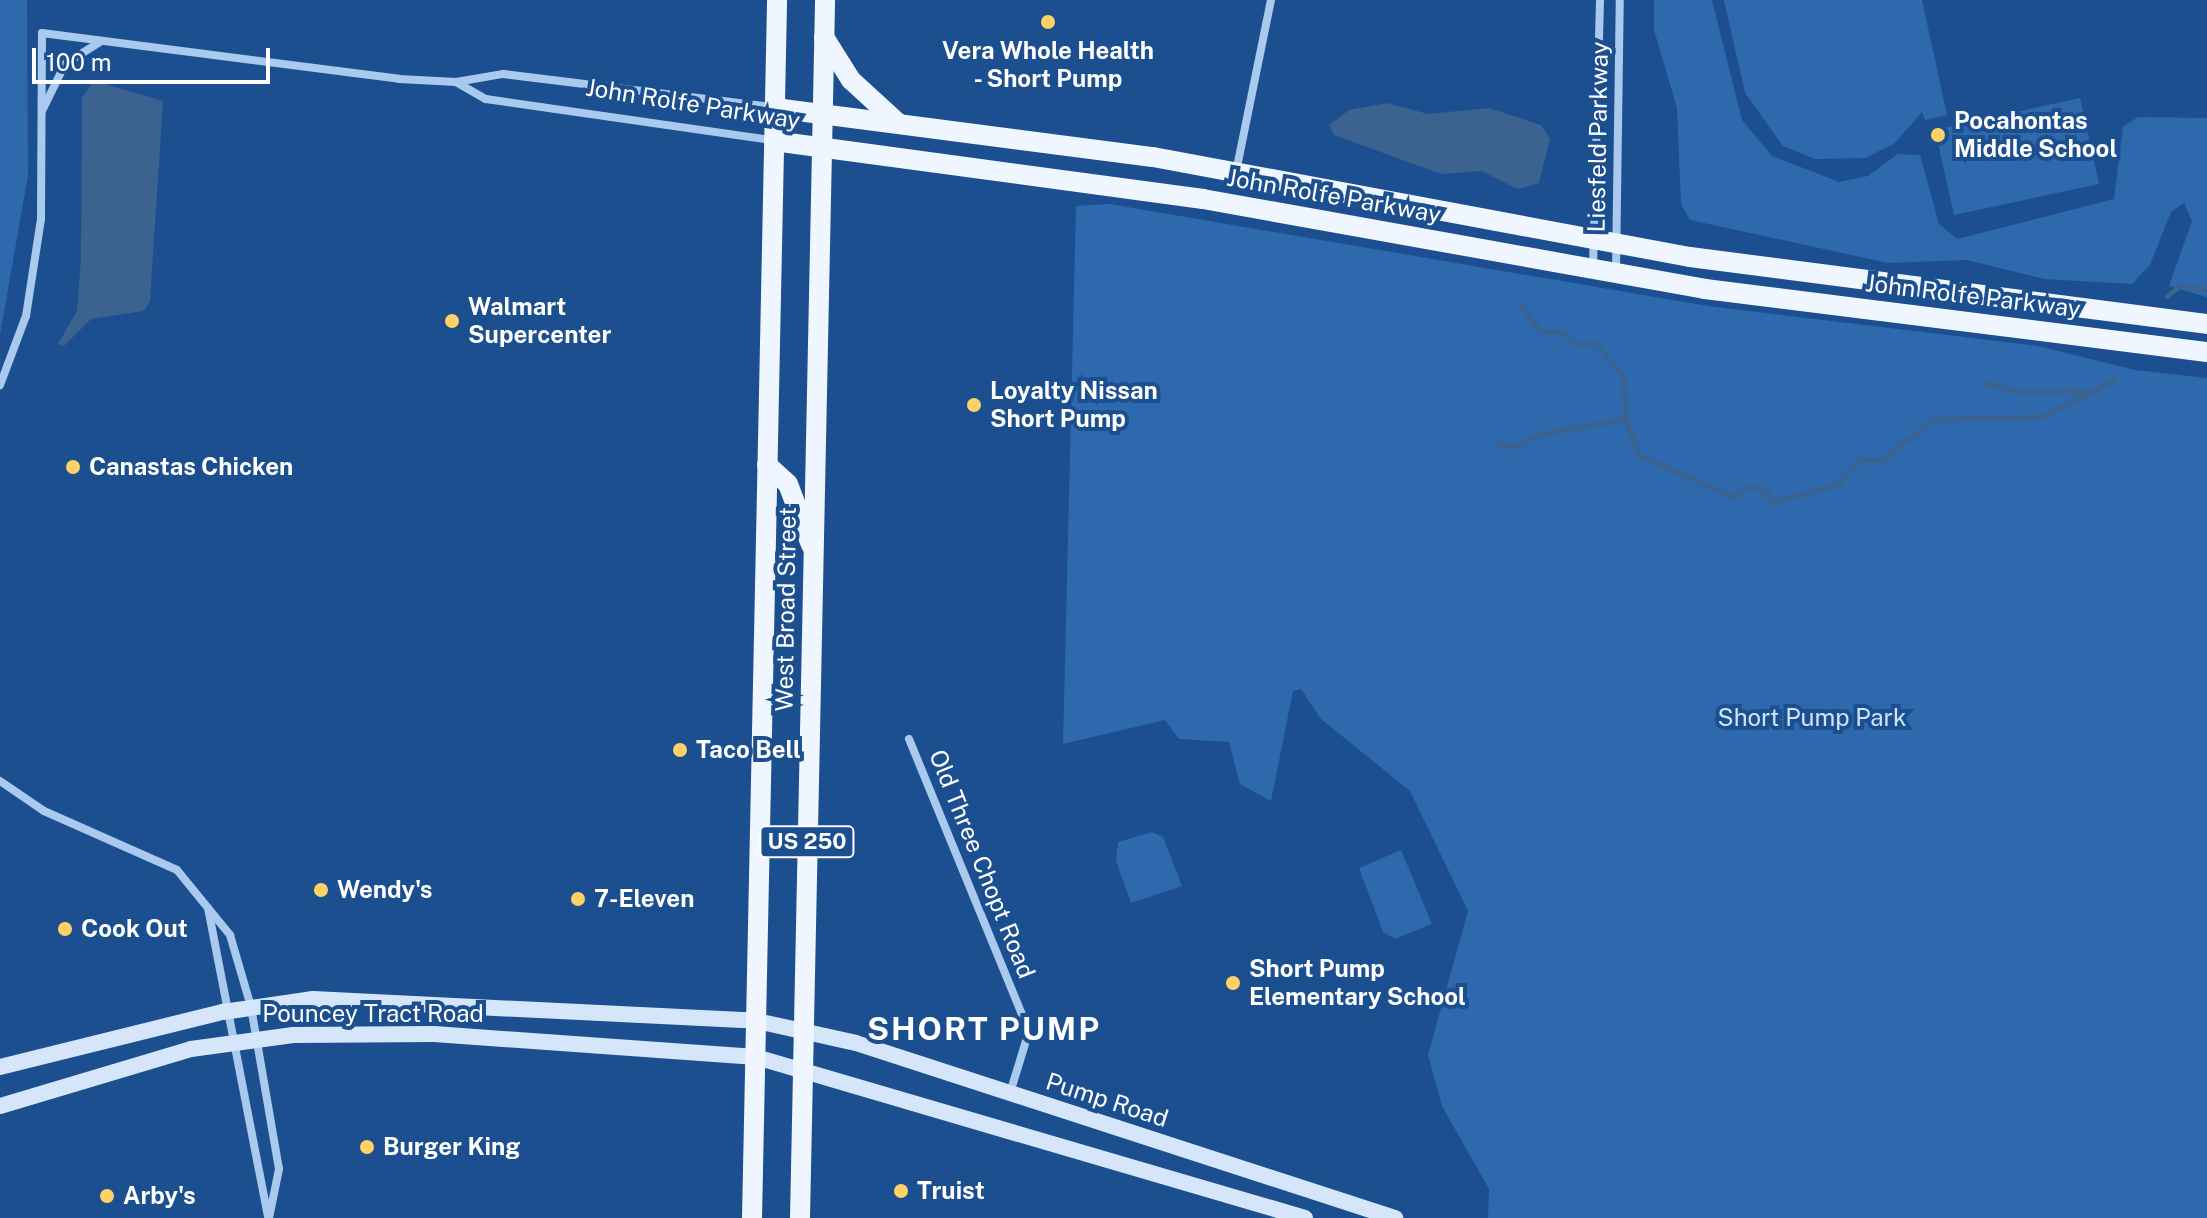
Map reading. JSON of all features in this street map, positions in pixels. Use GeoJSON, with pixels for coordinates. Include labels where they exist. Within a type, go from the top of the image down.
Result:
{"type":"FeatureCollection","features":[{"type":"Feature","properties":{"kind":"main road","name":"West Broad Street"},"geometry":{"type":"LineString","coordinates":[[752,1218],[777,0]]}},
{"type":"Feature","properties":{"kind":"main road","name":"West Broad Street"},"geometry":{"type":"LineString","coordinates":[[800,1218],[825,0]]}},
{"type":"Feature","properties":{"kind":"main road"},"geometry":{"type":"LineString","coordinates":[[824,37],[851,80],[899,124]]}},
{"type":"Feature","properties":{"kind":"main road","name":"John Rolfe Parkway"},"geometry":{"type":"LineString","coordinates":[[775,108],[1236,173],[1595,241],[2207,324]]}},
{"type":"Feature","properties":{"kind":"main road","name":"John Rolfe Parkway"},"geometry":{"type":"LineString","coordinates":[[774,141],[820,151],[1203,199],[1616,275],[2207,352]]}},
{"type":"Feature","properties":{"kind":"main road"},"geometry":{"type":"LineString","coordinates":[[767,465],[788,484],[813,549]]}},
{"type":"Feature","properties":{"kind":"main road","name":"Pouncey Tract Road"},"geometry":{"type":"LineString","coordinates":[[0,1067],[223,1012],[370,997],[757,1021],[804,1028]]}},
{"type":"Feature","properties":{"kind":"main road","name":"Pump Road"},"geometry":{"type":"LineString","coordinates":[[804,1028],[1395,1218]]}},
{"type":"Feature","properties":{"kind":"main road","name":"Pouncey Tract Road"},"geometry":{"type":"LineString","coordinates":[[0,1106],[229,1041],[257,1037],[434,1034],[756,1057],[803,1065]]}},
{"type":"Feature","properties":{"kind":"main road"},"geometry":{"type":"LineString","coordinates":[[803,1065],[1305,1218]]}},
{"type":"Feature","properties":{"kind":"street"},"geometry":{"type":"LineString","coordinates":[[1236,173],[1271,0]]}},
{"type":"Feature","properties":{"kind":"street","name":"Liesfeld Parkway"},"geometry":{"type":"LineString","coordinates":[[1593,271],[1600,0]]}},
{"type":"Feature","properties":{"kind":"street","name":"Liesfeld Parkway"},"geometry":{"type":"LineString","coordinates":[[1616,275],[1620,0]]}},
{"type":"Feature","properties":{"kind":"street","name":"John Rolfe Parkway"},"geometry":{"type":"LineString","coordinates":[[39,120],[42,33],[456,82],[503,74],[775,108]]}},
{"type":"Feature","properties":{"kind":"street"},"geometry":{"type":"LineString","coordinates":[[0,385],[26,316],[35,265],[44,195],[39,120],[65,64],[100,42]]}},
{"type":"Feature","properties":{"kind":"street","name":"John Rolfe Parkway"},"geometry":{"type":"LineString","coordinates":[[456,82],[486,99],[774,141]]}},
{"type":"Feature","properties":{"kind":"street","name":"Old Three Chopt Road"},"geometry":{"type":"LineString","coordinates":[[909,739],[1029,1031],[1031,1042],[1010,1093]]}},
{"type":"Feature","properties":{"kind":"street"},"geometry":{"type":"LineString","coordinates":[[0,781],[83,831],[155,854],[206,903],[237,950],[257,1037],[279,1169],[269,1218]]}},
{"type":"Feature","properties":{"kind":"street"},"geometry":{"type":"LineString","coordinates":[[206,903],[223,1012],[269,1218]]}},
{"type":"Feature","properties":{"kind":"green space"},"geometry":{"type":"Polygon","coordinates":[[[0,0],[27,0],[28,175],[0,335],[0,0]]]}},
{"type":"Feature","properties":{"kind":"green space"},"geometry":{"type":"Polygon","coordinates":[[[1654,0],[1712,0],[1742,120],[1772,156],[1839,182],[1868,176],[1898,154],[1920,155],[1939,224],[1957,239],[2114,199],[2123,127],[2138,117],[2207,118],[2207,297],[2169,286],[2192,221],[2184,203],[2171,212],[2150,265],[2132,284],[2044,279],[1967,260],[1888,263],[1690,220],[1681,204],[1677,108],[1654,30],[1654,0]]]}},
{"type":"Feature","properties":{"kind":"green space"},"geometry":{"type":"Polygon","coordinates":[[[1724,0],[1922,0],[1947,115],[1925,120],[1922,112],[1895,143],[1865,158],[1815,159],[1783,146],[1745,93],[1724,0]]]}},
{"type":"Feature","properties":{"kind":"green space"},"geometry":{"type":"Polygon","coordinates":[[[2080,98],[2099,184],[1954,215],[1935,130],[2080,98]]]}},
{"type":"Feature","properties":{"kind":"green space","name":"Short Pump Park"},"geometry":{"type":"Polygon","coordinates":[[[1110,204],[1708,306],[2038,346],[2135,370],[2207,378],[2207,1218],[1488,1218],[1489,1189],[1442,1106],[1428,1055],[1468,911],[1410,791],[1321,719],[1301,689],[1293,691],[1271,801],[1240,784],[1229,742],[1179,739],[1165,720],[1063,744],[1076,206],[1110,204]]]}},
{"type":"Feature","properties":{"kind":"green space"},"geometry":{"type":"Polygon","coordinates":[[[1152,832],[1163,837],[1182,886],[1131,903],[1116,861],[1118,842],[1152,832]]]}},
{"type":"Feature","properties":{"kind":"green space"},"geometry":{"type":"Polygon","coordinates":[[[1401,850],[1432,924],[1395,939],[1383,932],[1359,868],[1401,850]]]}},
{"type":"Feature","properties":{"kind":"shaded area"},"geometry":{"type":"Polygon","coordinates":[[[94,81],[163,101],[150,301],[144,311],[91,319],[64,346],[58,344],[77,311],[81,259],[82,97],[94,81]]]}},
{"type":"Feature","properties":{"kind":"shaded area"},"geometry":{"type":"Polygon","coordinates":[[[1387,103],[1428,114],[1489,108],[1541,125],[1550,139],[1539,183],[1518,189],[1481,171],[1441,174],[1334,135],[1329,125],[1349,110],[1387,103]]]}},
{"type":"Feature","properties":{"kind":"waterway"},"geometry":{"type":"LineString","coordinates":[[2167,296],[2179,286],[2207,289]]}},
{"type":"Feature","properties":{"kind":"waterway"},"geometry":{"type":"LineString","coordinates":[[1520,306],[1541,331],[1561,332],[1574,344],[1595,343],[1624,376],[1625,419],[1639,455],[1733,497],[1750,486],[1767,492],[1770,503],[1838,484],[1860,460],[1882,460],[1933,419],[2041,417],[2114,380]]}},
{"type":"Feature","properties":{"kind":"waterway"},"geometry":{"type":"LineString","coordinates":[[1983,382],[2014,391],[2096,391]]}},
{"type":"Feature","properties":{"kind":"waterway"},"geometry":{"type":"LineString","coordinates":[[1499,443],[1514,447],[1539,434],[1625,419]]}},
{"type":"Feature","properties":{"kind":"place","name":"Vera Whole Health - Short Pump"},"geometry":{"type":"Point","coordinates":[1048,22]}},
{"type":"Feature","properties":{"kind":"place","name":"Pocahontas Middle School"},"geometry":{"type":"Point","coordinates":[1938,135]}},
{"type":"Feature","properties":{"kind":"place","name":"Walmart Supercenter"},"geometry":{"type":"Point","coordinates":[452,321]}},
{"type":"Feature","properties":{"kind":"place","name":"Loyalty Nissan Short Pump"},"geometry":{"type":"Point","coordinates":[974,405]}},
{"type":"Feature","properties":{"kind":"place","name":"Canastas Chicken"},"geometry":{"type":"Point","coordinates":[73,467]}},
{"type":"Feature","properties":{"kind":"place","name":"Taco Bell"},"geometry":{"type":"Point","coordinates":[680,750]}},
{"type":"Feature","properties":{"kind":"place","name":"Wendy's"},"geometry":{"type":"Point","coordinates":[321,890]}},
{"type":"Feature","properties":{"kind":"place","name":"7-Eleven"},"geometry":{"type":"Point","coordinates":[578,899]}},
{"type":"Feature","properties":{"kind":"place","name":"Cook Out"},"geometry":{"type":"Point","coordinates":[65,929]}},
{"type":"Feature","properties":{"kind":"place","name":"Short Pump Elementary School"},"geometry":{"type":"Point","coordinates":[1233,983]}},
{"type":"Feature","properties":{"kind":"place","name":"Burger King"},"geometry":{"type":"Point","coordinates":[367,1147]}},
{"type":"Feature","properties":{"kind":"place","name":"Truist"},"geometry":{"type":"Point","coordinates":[901,1191]}},
{"type":"Feature","properties":{"kind":"place","name":"Arby's"},"geometry":{"type":"Point","coordinates":[107,1196]}},
{"type":"Feature","properties":{"kind":"district","name":"SHORT PUMP"},"geometry":{"type":"Point","coordinates":[984,1029]}}]}
